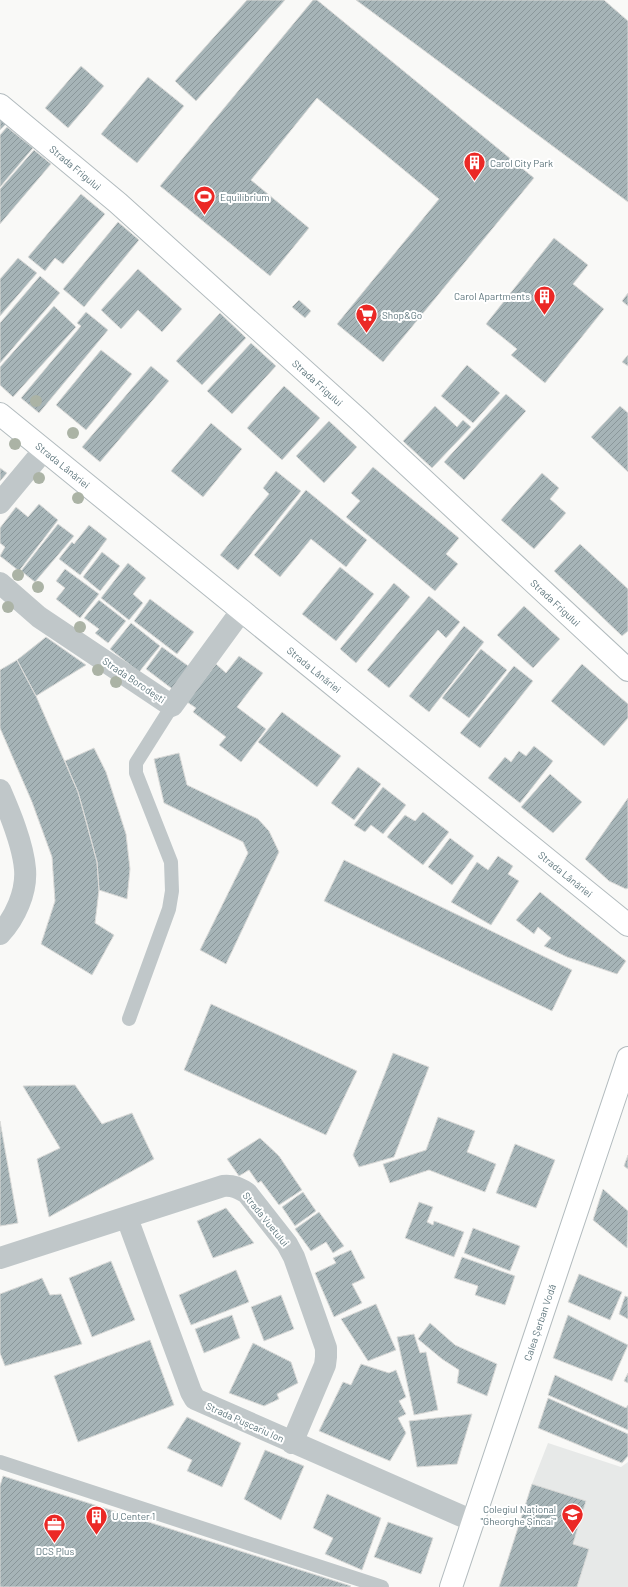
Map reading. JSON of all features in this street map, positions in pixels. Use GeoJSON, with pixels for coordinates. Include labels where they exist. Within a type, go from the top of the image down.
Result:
{"type":"FeatureCollection","features":[{"type":"Feature","properties":{"kind":"street","name":"Strada Frigului"},"geometry":{"type":"LineString","coordinates":[[0,105],[118,203],[358,420],[628,670]]}},
{"type":"Feature","properties":{"kind":"street","name":"Strada Lânăriei"},"geometry":{"type":"LineString","coordinates":[[0,414],[628,925]]}},
{"type":"Feature","properties":{"kind":"street"},"geometry":{"type":"LineString","coordinates":[[0,503],[44,450]]}},
{"type":"Feature","properties":{"kind":"street","name":"Strada Borodești"},"geometry":{"type":"LineString","coordinates":[[0,583],[39,617],[172,706],[242,610]]}},
{"type":"Feature","properties":{"kind":"street"},"geometry":{"type":"LineString","coordinates":[[0,790],[14,824],[26,870],[21,902],[8,925],[0,934]]}},
{"type":"Feature","properties":{"kind":"street","name":"Calea Șerban Vodă"},"geometry":{"type":"LineString","coordinates":[[451,1587],[628,1058]]}},
{"type":"Feature","properties":{"kind":"street","name":"Strada Vuetului"},"geometry":{"type":"LineString","coordinates":[[0,1258],[223,1186],[231,1185],[247,1193],[287,1244],[294,1257],[324,1341],[326,1357],[325,1365],[292,1443]]}},
{"type":"Feature","properties":{"kind":"street","name":"Strada Pușcariu Ion"},"geometry":{"type":"LineString","coordinates":[[127,1218],[190,1392],[195,1399],[292,1443],[473,1521]]}},
{"type":"Feature","properties":{"kind":"lane"},"geometry":{"type":"LineString","coordinates":[[129,1019],[169,909],[172,891],[171,862],[136,773],[136,762],[172,706]]}},
{"type":"Feature","properties":{"kind":"lane"},"geometry":{"type":"LineString","coordinates":[[0,1462],[382,1587]]}},
{"type":"Feature","properties":{"kind":"shaded area","name":"Colegiul Național \"Gheorghe Șincai\""},"geometry":{"type":"Polygon","coordinates":[[[548,1443],[621,1467],[628,1462],[628,1587],[499,1587],[532,1484],[548,1443]]]}},
{"type":"Feature","properties":{"kind":"building"},"geometry":{"type":"Polygon","coordinates":[[[247,0],[285,0],[196,101],[175,81],[247,0]]]}},
{"type":"Feature","properties":{"kind":"building","name":"Carol City Park"},"geometry":{"type":"Polygon","coordinates":[[[313,0],[317,0],[534,178],[383,362],[337,324],[439,199],[317,98],[251,180],[309,228],[270,276],[160,186],[313,0]]]}},
{"type":"Feature","properties":{"kind":"building"},"geometry":{"type":"Polygon","coordinates":[[[356,0],[604,0],[628,21],[628,202],[356,0]]]}},
{"type":"Feature","properties":{"kind":"building"},"geometry":{"type":"Polygon","coordinates":[[[81,66],[104,86],[68,128],[45,108],[81,66]]]}},
{"type":"Feature","properties":{"kind":"building"},"geometry":{"type":"Polygon","coordinates":[[[148,77],[184,106],[137,163],[101,134],[148,77]]]}},
{"type":"Feature","properties":{"kind":"building"},"geometry":{"type":"Polygon","coordinates":[[[0,119],[6,124],[0,130],[0,119]]]}},
{"type":"Feature","properties":{"kind":"building"},"geometry":{"type":"Polygon","coordinates":[[[7,127],[33,148],[0,187],[0,135],[7,127]]]}},
{"type":"Feature","properties":{"kind":"building"},"geometry":{"type":"Polygon","coordinates":[[[34,150],[51,164],[0,224],[0,189],[34,150]]]}},
{"type":"Feature","properties":{"kind":"building"},"geometry":{"type":"Polygon","coordinates":[[[81,194],[105,214],[63,264],[55,258],[45,271],[28,257],[81,194]]]}},
{"type":"Feature","properties":{"kind":"building"},"geometry":{"type":"Polygon","coordinates":[[[118,222],[139,240],[84,307],[63,289],[118,222]]]}},
{"type":"Feature","properties":{"kind":"building","name":"Carol Apartments"},"geometry":{"type":"Polygon","coordinates":[[[554,238],[588,265],[573,284],[604,309],[545,383],[511,355],[517,349],[486,324],[554,238]]]}},
{"type":"Feature","properties":{"kind":"building"},"geometry":{"type":"Polygon","coordinates":[[[18,258],[37,273],[0,316],[0,279],[18,258]]]}},
{"type":"Feature","properties":{"kind":"building"},"geometry":{"type":"Polygon","coordinates":[[[138,269],[182,309],[162,332],[138,310],[121,329],[101,310],[138,269]]]}},
{"type":"Feature","properties":{"kind":"building"},"geometry":{"type":"Polygon","coordinates":[[[40,276],[60,293],[0,363],[0,323],[40,276]]]}},
{"type":"Feature","properties":{"kind":"building"},"geometry":{"type":"Polygon","coordinates":[[[628,293],[628,306],[622,301],[628,293]]]}},
{"type":"Feature","properties":{"kind":"building"},"geometry":{"type":"Polygon","coordinates":[[[299,300],[311,311],[305,318],[292,307],[299,300]]]}},
{"type":"Feature","properties":{"kind":"building"},"geometry":{"type":"Polygon","coordinates":[[[54,306],[76,327],[13,397],[0,385],[0,367],[54,306]]]}},
{"type":"Feature","properties":{"kind":"building"},"geometry":{"type":"Polygon","coordinates":[[[86,312],[108,330],[39,413],[21,398],[81,326],[77,323],[86,312]]]}},
{"type":"Feature","properties":{"kind":"building"},"geometry":{"type":"Polygon","coordinates":[[[220,313],[246,338],[202,385],[176,361],[220,313]]]}},
{"type":"Feature","properties":{"kind":"building"},"geometry":{"type":"Polygon","coordinates":[[[251,343],[276,366],[232,414],[207,391],[251,343]]]}},
{"type":"Feature","properties":{"kind":"building"},"geometry":{"type":"Polygon","coordinates":[[[101,350],[132,374],[86,430],[56,405],[101,350]]]}},
{"type":"Feature","properties":{"kind":"building"},"geometry":{"type":"Polygon","coordinates":[[[628,355],[628,366],[622,362],[628,355]]]}},
{"type":"Feature","properties":{"kind":"building"},"geometry":{"type":"Polygon","coordinates":[[[467,365],[500,393],[473,423],[441,396],[467,365]]]}},
{"type":"Feature","properties":{"kind":"building"},"geometry":{"type":"Polygon","coordinates":[[[151,366],[169,381],[100,462],[82,447],[151,366]]]}},
{"type":"Feature","properties":{"kind":"building"},"geometry":{"type":"Polygon","coordinates":[[[284,386],[320,418],[282,460],[247,428],[284,386]]]}},
{"type":"Feature","properties":{"kind":"building"},"geometry":{"type":"Polygon","coordinates":[[[506,394],[526,411],[464,480],[444,462],[506,394]]]}},
{"type":"Feature","properties":{"kind":"building"},"geometry":{"type":"Polygon","coordinates":[[[435,406],[457,427],[463,420],[471,427],[432,468],[403,441],[435,406]]]}},
{"type":"Feature","properties":{"kind":"building"},"geometry":{"type":"Polygon","coordinates":[[[620,406],[628,413],[628,472],[591,437],[620,406]]]}},
{"type":"Feature","properties":{"kind":"building"},"geometry":{"type":"Polygon","coordinates":[[[329,421],[357,447],[324,483],[296,456],[329,421]]]}},
{"type":"Feature","properties":{"kind":"building"},"geometry":{"type":"Polygon","coordinates":[[[211,423],[242,449],[203,497],[171,471],[211,423]]]}},
{"type":"Feature","properties":{"kind":"building"},"geometry":{"type":"Polygon","coordinates":[[[373,467],[459,538],[446,554],[458,564],[435,591],[346,517],[360,501],[351,493],[373,467]]]}},
{"type":"Feature","properties":{"kind":"building"},"geometry":{"type":"Polygon","coordinates":[[[0,468],[7,473],[0,481],[0,468]]]}},
{"type":"Feature","properties":{"kind":"building"},"geometry":{"type":"Polygon","coordinates":[[[276,471],[301,491],[238,570],[220,555],[269,494],[263,488],[276,471]]]}},
{"type":"Feature","properties":{"kind":"building"},"geometry":{"type":"Polygon","coordinates":[[[542,473],[559,488],[550,499],[566,513],[534,549],[501,520],[542,473]]]}},
{"type":"Feature","properties":{"kind":"building"},"geometry":{"type":"Polygon","coordinates":[[[306,490],[367,540],[346,567],[311,539],[280,577],[254,555],[306,490]]]}},
{"type":"Feature","properties":{"kind":"building"},"geometry":{"type":"Polygon","coordinates":[[[39,504],[58,520],[19,571],[0,556],[5,547],[0,543],[0,528],[16,507],[28,517],[39,504]]]}},
{"type":"Feature","properties":{"kind":"building"},"geometry":{"type":"Polygon","coordinates":[[[58,524],[74,536],[35,582],[21,571],[58,524]]]}},
{"type":"Feature","properties":{"kind":"building"},"geometry":{"type":"Polygon","coordinates":[[[89,525],[107,539],[80,575],[59,559],[72,542],[74,544],[89,525]]]}},
{"type":"Feature","properties":{"kind":"building"},"geometry":{"type":"Polygon","coordinates":[[[580,544],[628,589],[628,631],[622,636],[554,571],[580,544]]]}},
{"type":"Feature","properties":{"kind":"building"},"geometry":{"type":"Polygon","coordinates":[[[102,552],[120,566],[100,591],[83,577],[102,552]]]}},
{"type":"Feature","properties":{"kind":"building"},"geometry":{"type":"Polygon","coordinates":[[[128,563],[146,578],[133,594],[143,603],[129,620],[101,598],[128,563]]]}},
{"type":"Feature","properties":{"kind":"building"},"geometry":{"type":"Polygon","coordinates":[[[340,567],[374,594],[336,641],[302,614],[340,567]]]}},
{"type":"Feature","properties":{"kind":"building"},"geometry":{"type":"Polygon","coordinates":[[[65,569],[99,594],[80,618],[56,599],[65,588],[56,581],[65,569]]]}},
{"type":"Feature","properties":{"kind":"building"},"geometry":{"type":"Polygon","coordinates":[[[394,583],[410,597],[356,663],[340,649],[394,583]]]}},
{"type":"Feature","properties":{"kind":"building"},"geometry":{"type":"Polygon","coordinates":[[[429,596],[460,622],[446,638],[438,630],[389,688],[367,670],[429,596]]]}},
{"type":"Feature","properties":{"kind":"building"},"geometry":{"type":"Polygon","coordinates":[[[150,599],[194,632],[177,654],[134,621],[150,599]]]}},
{"type":"Feature","properties":{"kind":"building"},"geometry":{"type":"Polygon","coordinates":[[[99,600],[126,621],[108,643],[95,633],[99,629],[84,618],[99,600]]]}},
{"type":"Feature","properties":{"kind":"building"},"geometry":{"type":"Polygon","coordinates":[[[524,606],[560,639],[533,668],[497,635],[524,606]]]}},
{"type":"Feature","properties":{"kind":"building"},"geometry":{"type":"Polygon","coordinates":[[[131,623],[160,646],[139,672],[110,649],[131,623]]]}},
{"type":"Feature","properties":{"kind":"building"},"geometry":{"type":"Polygon","coordinates":[[[464,626],[484,642],[429,712],[409,696],[464,626]]]}},
{"type":"Feature","properties":{"kind":"building"},"geometry":{"type":"Polygon","coordinates":[[[46,637],[86,665],[36,696],[17,660],[46,637]]]}},
{"type":"Feature","properties":{"kind":"building"},"geometry":{"type":"Polygon","coordinates":[[[162,647],[191,668],[175,691],[146,669],[162,647]]]}},
{"type":"Feature","properties":{"kind":"building"},"geometry":{"type":"Polygon","coordinates":[[[481,649],[507,670],[469,718],[442,698],[481,649]]]}},
{"type":"Feature","properties":{"kind":"building"},"geometry":{"type":"Polygon","coordinates":[[[239,656],[263,673],[237,707],[266,729],[241,762],[219,745],[226,737],[193,712],[196,708],[187,702],[216,664],[226,673],[239,656]]]}},
{"type":"Feature","properties":{"kind":"building"},"geometry":{"type":"Polygon","coordinates":[[[17,660],[36,696],[78,792],[97,862],[99,890],[95,923],[114,935],[92,975],[41,944],[55,901],[52,857],[32,802],[0,728],[0,670],[17,660]]]}},
{"type":"Feature","properties":{"kind":"building"},"geometry":{"type":"Polygon","coordinates":[[[582,664],[628,704],[628,718],[604,746],[551,701],[582,664]]]}},
{"type":"Feature","properties":{"kind":"building"},"geometry":{"type":"Polygon","coordinates":[[[514,666],[533,681],[480,748],[460,733],[514,666]]]}},
{"type":"Feature","properties":{"kind":"building"},"geometry":{"type":"Polygon","coordinates":[[[282,712],[341,756],[317,787],[258,742],[282,712]]]}},
{"type":"Feature","properties":{"kind":"building"},"geometry":{"type":"Polygon","coordinates":[[[534,746],[553,761],[520,803],[488,778],[505,757],[511,762],[519,751],[526,756],[534,746]]]}},
{"type":"Feature","properties":{"kind":"building"},"geometry":{"type":"Polygon","coordinates":[[[94,748],[106,772],[126,834],[130,869],[127,899],[99,890],[97,862],[87,824],[78,792],[65,761],[94,748]]]}},
{"type":"Feature","properties":{"kind":"building"},"geometry":{"type":"Polygon","coordinates":[[[179,753],[187,785],[258,819],[269,831],[279,852],[226,964],[200,950],[248,853],[243,842],[164,803],[154,759],[179,753]]]}},
{"type":"Feature","properties":{"kind":"building"},"geometry":{"type":"Polygon","coordinates":[[[358,767],[381,784],[354,820],[331,803],[358,767]]]}},
{"type":"Feature","properties":{"kind":"building"},"geometry":{"type":"Polygon","coordinates":[[[550,774],[582,802],[553,833],[521,807],[550,774]]]}},
{"type":"Feature","properties":{"kind":"building"},"geometry":{"type":"Polygon","coordinates":[[[383,787],[406,805],[383,834],[371,825],[365,832],[354,825],[383,787]]]}},
{"type":"Feature","properties":{"kind":"building"},"geometry":{"type":"Polygon","coordinates":[[[628,798],[628,888],[626,889],[609,881],[585,859],[628,798]]]}},
{"type":"Feature","properties":{"kind":"building"},"geometry":{"type":"Polygon","coordinates":[[[423,812],[449,832],[423,865],[387,837],[405,815],[415,821],[423,812]]]}},
{"type":"Feature","properties":{"kind":"building"},"geometry":{"type":"Polygon","coordinates":[[[450,838],[474,856],[452,885],[428,867],[450,838]]]}},
{"type":"Feature","properties":{"kind":"building"},"geometry":{"type":"Polygon","coordinates":[[[498,856],[513,866],[508,874],[519,881],[491,925],[451,902],[477,862],[488,870],[498,856]]]}},
{"type":"Feature","properties":{"kind":"building"},"geometry":{"type":"Polygon","coordinates":[[[344,860],[572,970],[552,1011],[324,901],[344,860]]]}},
{"type":"Feature","properties":{"kind":"building"},"geometry":{"type":"Polygon","coordinates":[[[540,892],[626,961],[617,974],[567,957],[544,946],[551,938],[538,927],[534,934],[516,920],[540,892]]]}},
{"type":"Feature","properties":{"kind":"building"},"geometry":{"type":"Polygon","coordinates":[[[211,1004],[357,1071],[326,1135],[184,1070],[211,1004]]]}},
{"type":"Feature","properties":{"kind":"building"},"geometry":{"type":"Polygon","coordinates":[[[393,1053],[429,1067],[394,1157],[359,1167],[353,1155],[393,1053]]]}},
{"type":"Feature","properties":{"kind":"building"},"geometry":{"type":"Polygon","coordinates":[[[75,1085],[102,1124],[132,1113],[154,1159],[49,1217],[37,1159],[60,1148],[23,1086],[75,1085]]]}},
{"type":"Feature","properties":{"kind":"building"},"geometry":{"type":"Polygon","coordinates":[[[438,1117],[475,1131],[467,1152],[496,1164],[485,1192],[429,1170],[390,1183],[383,1164],[426,1150],[438,1117]]]}},
{"type":"Feature","properties":{"kind":"building"},"geometry":{"type":"Polygon","coordinates":[[[0,1121],[18,1223],[0,1226],[0,1121]]]}},
{"type":"Feature","properties":{"kind":"building"},"geometry":{"type":"Polygon","coordinates":[[[260,1138],[279,1156],[302,1190],[279,1205],[261,1181],[258,1183],[249,1170],[239,1176],[227,1159],[260,1138]]]}},
{"type":"Feature","properties":{"kind":"building"},"geometry":{"type":"Polygon","coordinates":[[[515,1144],[555,1160],[536,1208],[496,1193],[515,1144]]]}},
{"type":"Feature","properties":{"kind":"building"},"geometry":{"type":"Polygon","coordinates":[[[628,1155],[628,1169],[624,1166],[628,1155]]]}},
{"type":"Feature","properties":{"kind":"building"},"geometry":{"type":"Polygon","coordinates":[[[603,1189],[628,1211],[627,1248],[593,1220],[603,1189]]]}},
{"type":"Feature","properties":{"kind":"building"},"geometry":{"type":"Polygon","coordinates":[[[303,1192],[316,1211],[295,1226],[282,1207],[303,1192]]]}},
{"type":"Feature","properties":{"kind":"building"},"geometry":{"type":"Polygon","coordinates":[[[419,1202],[433,1207],[427,1222],[433,1225],[434,1221],[464,1232],[454,1257],[405,1238],[419,1202]]]}},
{"type":"Feature","properties":{"kind":"building"},"geometry":{"type":"Polygon","coordinates":[[[226,1208],[254,1243],[213,1258],[197,1221],[226,1208]]]}},
{"type":"Feature","properties":{"kind":"building"},"geometry":{"type":"Polygon","coordinates":[[[319,1212],[344,1246],[333,1253],[326,1242],[311,1251],[295,1229],[319,1212]]]}},
{"type":"Feature","properties":{"kind":"building"},"geometry":{"type":"Polygon","coordinates":[[[473,1228],[520,1246],[510,1271],[464,1253],[473,1228]]]}},
{"type":"Feature","properties":{"kind":"building"},"geometry":{"type":"Polygon","coordinates":[[[351,1250],[365,1278],[352,1284],[362,1303],[334,1317],[315,1273],[336,1263],[333,1258],[351,1250]]]}},
{"type":"Feature","properties":{"kind":"building"},"geometry":{"type":"Polygon","coordinates":[[[462,1257],[515,1276],[505,1305],[475,1295],[478,1286],[454,1278],[462,1257]]]}},
{"type":"Feature","properties":{"kind":"building"},"geometry":{"type":"Polygon","coordinates":[[[111,1261],[135,1320],[92,1337],[69,1278],[111,1261]]]}},
{"type":"Feature","properties":{"kind":"building"},"geometry":{"type":"Polygon","coordinates":[[[236,1270],[249,1302],[191,1325],[179,1295],[236,1270]]]}},
{"type":"Feature","properties":{"kind":"building"},"geometry":{"type":"Polygon","coordinates":[[[579,1274],[622,1292],[610,1320],[568,1302],[579,1274]]]}},
{"type":"Feature","properties":{"kind":"building"},"geometry":{"type":"Polygon","coordinates":[[[42,1278],[50,1295],[61,1294],[82,1344],[5,1366],[0,1353],[0,1294],[42,1278]]]}},
{"type":"Feature","properties":{"kind":"building"},"geometry":{"type":"Polygon","coordinates":[[[281,1295],[294,1329],[264,1341],[251,1307],[281,1295]]]}},
{"type":"Feature","properties":{"kind":"building"},"geometry":{"type":"Polygon","coordinates":[[[625,1296],[628,1297],[628,1319],[619,1314],[625,1296]]]}},
{"type":"Feature","properties":{"kind":"building"},"geometry":{"type":"Polygon","coordinates":[[[376,1304],[396,1350],[368,1361],[341,1319],[376,1304]]]}},
{"type":"Feature","properties":{"kind":"building"},"geometry":{"type":"Polygon","coordinates":[[[232,1315],[240,1338],[204,1353],[195,1329],[232,1315]]]}},
{"type":"Feature","properties":{"kind":"building"},"geometry":{"type":"Polygon","coordinates":[[[568,1315],[628,1345],[612,1381],[553,1358],[568,1315]]]}},
{"type":"Feature","properties":{"kind":"building"},"geometry":{"type":"Polygon","coordinates":[[[430,1323],[455,1345],[497,1364],[487,1396],[457,1383],[459,1370],[442,1359],[418,1339],[430,1323]]]}},
{"type":"Feature","properties":{"kind":"building"},"geometry":{"type":"Polygon","coordinates":[[[414,1334],[420,1353],[426,1352],[438,1410],[414,1415],[397,1337],[414,1334]]]}},
{"type":"Feature","properties":{"kind":"building"},"geometry":{"type":"Polygon","coordinates":[[[150,1340],[174,1405],[78,1442],[54,1376],[150,1340]]]}},
{"type":"Feature","properties":{"kind":"building"},"geometry":{"type":"Polygon","coordinates":[[[253,1343],[291,1362],[298,1383],[277,1394],[279,1399],[264,1406],[229,1393],[253,1343]]]}},
{"type":"Feature","properties":{"kind":"building"},"geometry":{"type":"Polygon","coordinates":[[[361,1364],[389,1373],[396,1370],[406,1397],[399,1401],[406,1414],[398,1418],[406,1433],[390,1461],[319,1431],[343,1382],[351,1385],[361,1364]]]}},
{"type":"Feature","properties":{"kind":"building"},"geometry":{"type":"Polygon","coordinates":[[[628,1373],[628,1383],[624,1381],[628,1373]]]}},
{"type":"Feature","properties":{"kind":"building"},"geometry":{"type":"Polygon","coordinates":[[[555,1375],[626,1408],[628,1405],[628,1430],[548,1395],[555,1375]]]}},
{"type":"Feature","properties":{"kind":"building"},"geometry":{"type":"Polygon","coordinates":[[[548,1398],[628,1434],[628,1456],[622,1463],[538,1428],[548,1398]]]}},
{"type":"Feature","properties":{"kind":"building"},"geometry":{"type":"Polygon","coordinates":[[[472,1414],[457,1464],[417,1467],[409,1421],[472,1414]]]}},
{"type":"Feature","properties":{"kind":"building"},"geometry":{"type":"Polygon","coordinates":[[[187,1417],[241,1443],[222,1487],[187,1471],[192,1460],[167,1448],[187,1417]]]}},
{"type":"Feature","properties":{"kind":"building"},"geometry":{"type":"Polygon","coordinates":[[[265,1450],[304,1466],[281,1520],[244,1499],[265,1450]]]}},
{"type":"Feature","properties":{"kind":"building","name":"U Center 1"},"geometry":{"type":"Polygon","coordinates":[[[3,1476],[351,1586],[0,1587],[0,1486],[3,1476]]]}},
{"type":"Feature","properties":{"kind":"building"},"geometry":{"type":"Polygon","coordinates":[[[532,1484],[586,1501],[573,1544],[589,1549],[577,1587],[499,1587],[532,1484]]]}},
{"type":"Feature","properties":{"kind":"building"},"geometry":{"type":"Polygon","coordinates":[[[327,1494],[381,1518],[362,1570],[325,1554],[333,1538],[313,1528],[327,1494]]]}},
{"type":"Feature","properties":{"kind":"building"},"geometry":{"type":"Polygon","coordinates":[[[388,1522],[433,1538],[421,1574],[374,1557],[388,1522]]]}},
{"type":"Feature","properties":{"kind":"place","name":"Carol City Park"},"geometry":{"type":"Point","coordinates":[475,182]}},
{"type":"Feature","properties":{"kind":"place","name":"Equilibrium"},"geometry":{"type":"Point","coordinates":[205,216]}},
{"type":"Feature","properties":{"kind":"place","name":"Carol Apartments"},"geometry":{"type":"Point","coordinates":[545,316]}},
{"type":"Feature","properties":{"kind":"place","name":"Shop&Go"},"geometry":{"type":"Point","coordinates":[367,334]}},
{"type":"Feature","properties":{"kind":"place","name":"Colegiul Național \"Gheorghe Șincai\""},"geometry":{"type":"Point","coordinates":[572,1534]}},
{"type":"Feature","properties":{"kind":"place","name":"U Center 1"},"geometry":{"type":"Point","coordinates":[97,1536]}},
{"type":"Feature","properties":{"kind":"place","name":"DCS Plus"},"geometry":{"type":"Point","coordinates":[55,1544]}}]}
